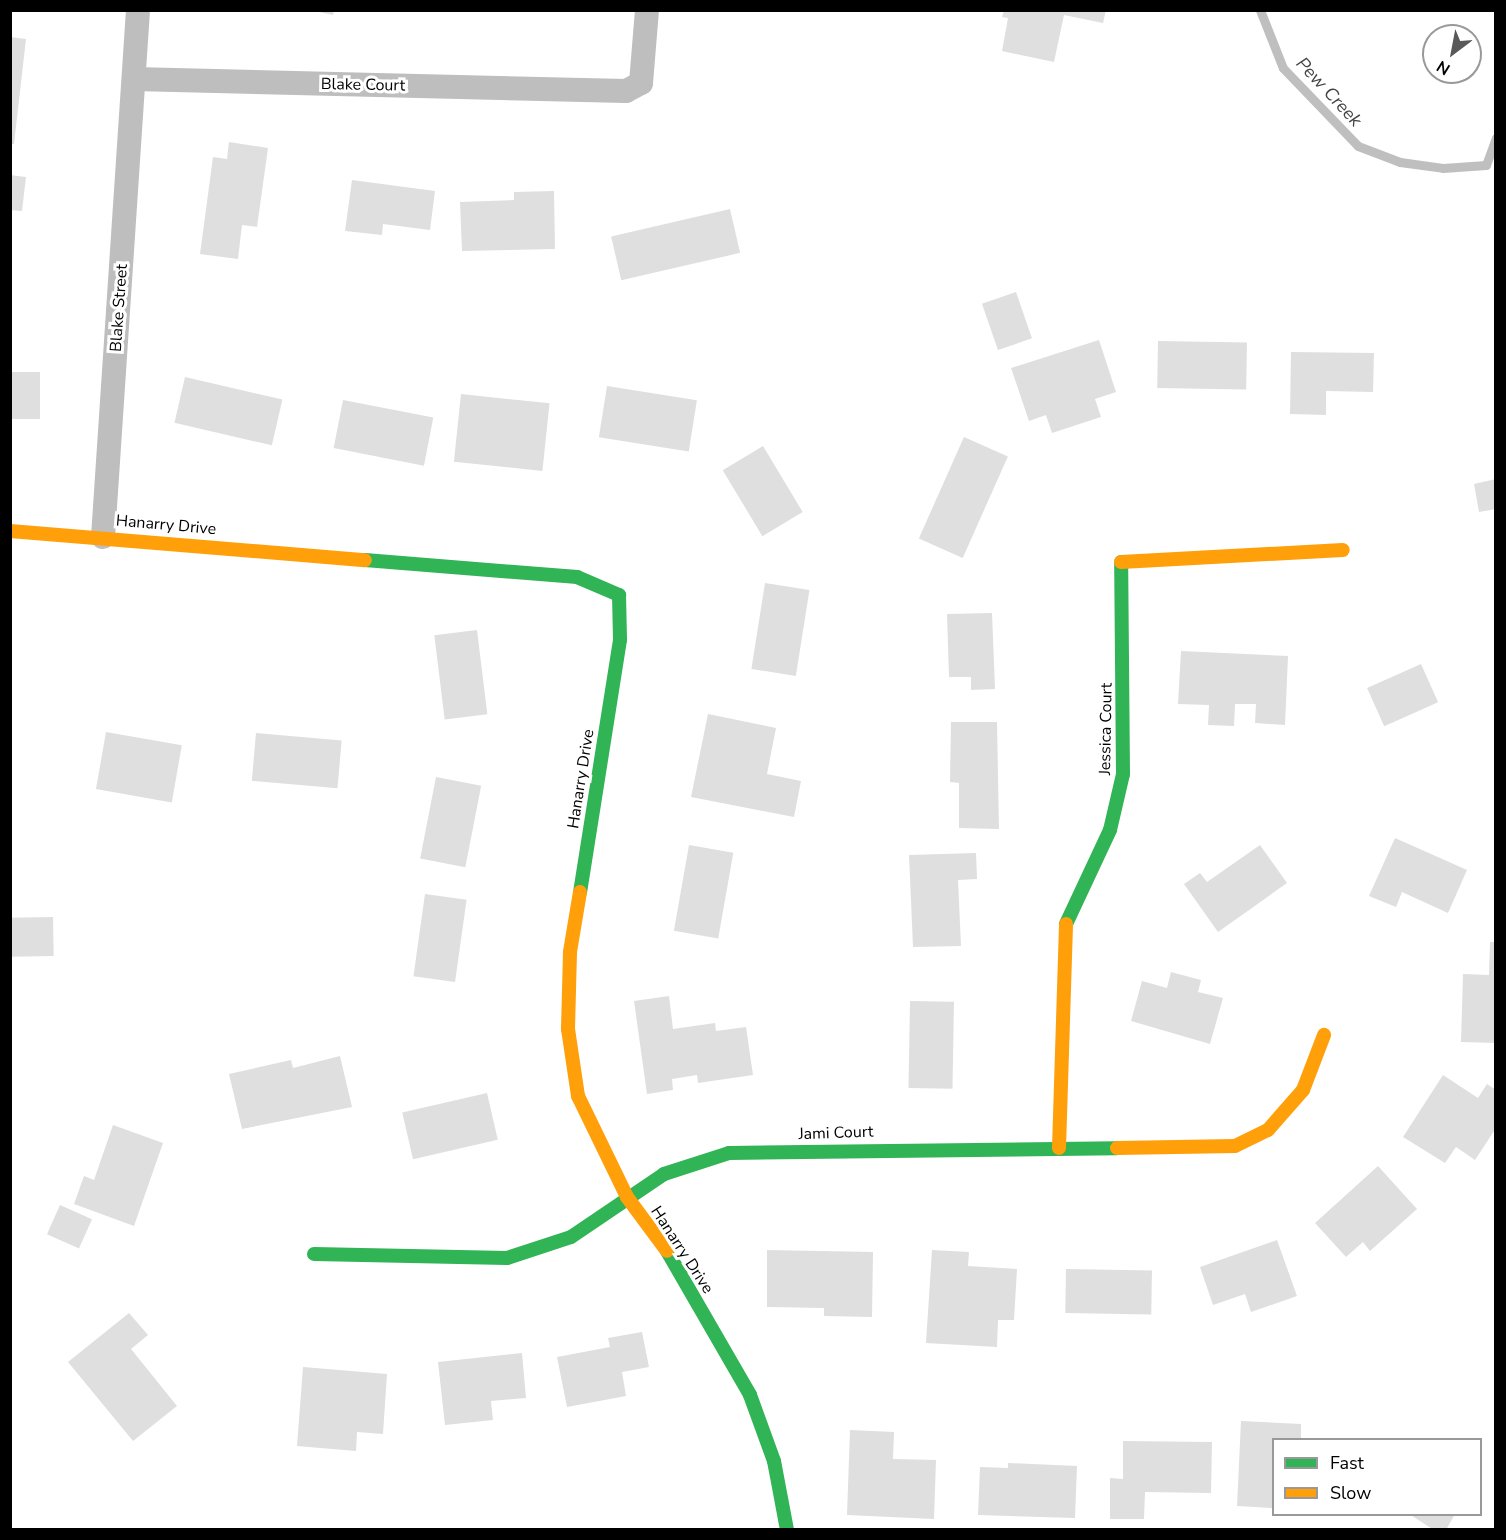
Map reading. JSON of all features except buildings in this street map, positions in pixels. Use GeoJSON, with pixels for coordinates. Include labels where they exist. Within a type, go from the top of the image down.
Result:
{"type":"FeatureCollection","features":[{"type":"Feature","properties":{"kind":"street"},"geometry":{"type":"LineString","coordinates":[[134,79],[138,10]]}},
{"type":"Feature","properties":{"kind":"street","name":"Blake Court"},"geometry":{"type":"LineString","coordinates":[[134,79],[626,91],[641,83],[647,10]]}},
{"type":"Feature","properties":{"kind":"street","name":"Blake Street"},"geometry":{"type":"LineString","coordinates":[[103,537],[134,79]]}},
{"type":"Feature","properties":{"kind":"street","name":"Hanarry Drive"},"geometry":{"type":"LineString","coordinates":[[10,531],[577,577],[619,595],[620,640],[570,952],[568,1029],[578,1096],[627,1197],[670,1256],[750,1395],[774,1461],[787,1530]]}},
{"type":"Feature","properties":{"kind":"street","name":"Jessica Court"},"geometry":{"type":"LineString","coordinates":[[1059,1148],[1066,919],[1110,830],[1123,774],[1120,558],[1342,550]]}},
{"type":"Feature","properties":{"kind":"street","name":"Jami Court"},"geometry":{"type":"LineString","coordinates":[[314,1254],[507,1258],[571,1237],[664,1174],[729,1153],[1235,1146],[1268,1130],[1287,1112],[1303,1090],[1324,1035]]}},
{"type":"Feature","properties":{"kind":"waterway","name":"Pew Creek"},"geometry":{"type":"LineString","coordinates":[[1260,10],[1283,68],[1358,146],[1400,162],[1443,168],[1486,165],[1496,138]]}},
{"type":"Feature","properties":{"kind":"traffic: fast"},"geometry":{"type":"LineString","coordinates":[[365,560],[577,577],[619,595],[620,640],[580,892]]}},
{"type":"Feature","properties":{"kind":"traffic: fast"},"geometry":{"type":"LineString","coordinates":[[1066,924],[1110,830],[1123,774],[1121,562]]}},
{"type":"Feature","properties":{"kind":"traffic: fast"},"geometry":{"type":"LineString","coordinates":[[314,1254],[507,1258],[571,1237],[664,1174],[729,1153],[1117,1148]]}},
{"type":"Feature","properties":{"kind":"traffic: fast"},"geometry":{"type":"LineString","coordinates":[[667,1251],[750,1395],[774,1461],[787,1530]]}},
{"type":"Feature","properties":{"kind":"traffic: slow"},"geometry":{"type":"LineString","coordinates":[[10,531],[365,560]]}},
{"type":"Feature","properties":{"kind":"traffic: slow"},"geometry":{"type":"LineString","coordinates":[[1121,562],[1343,550]]}},
{"type":"Feature","properties":{"kind":"traffic: slow"},"geometry":{"type":"LineString","coordinates":[[580,892],[570,952],[568,1029],[578,1096],[627,1197],[667,1251]]}},
{"type":"Feature","properties":{"kind":"traffic: slow"},"geometry":{"type":"LineString","coordinates":[[1059,1148],[1066,924]]}},
{"type":"Feature","properties":{"kind":"traffic: slow"},"geometry":{"type":"LineString","coordinates":[[1117,1148],[1235,1146],[1268,1130],[1303,1090],[1324,1035]]}}]}
